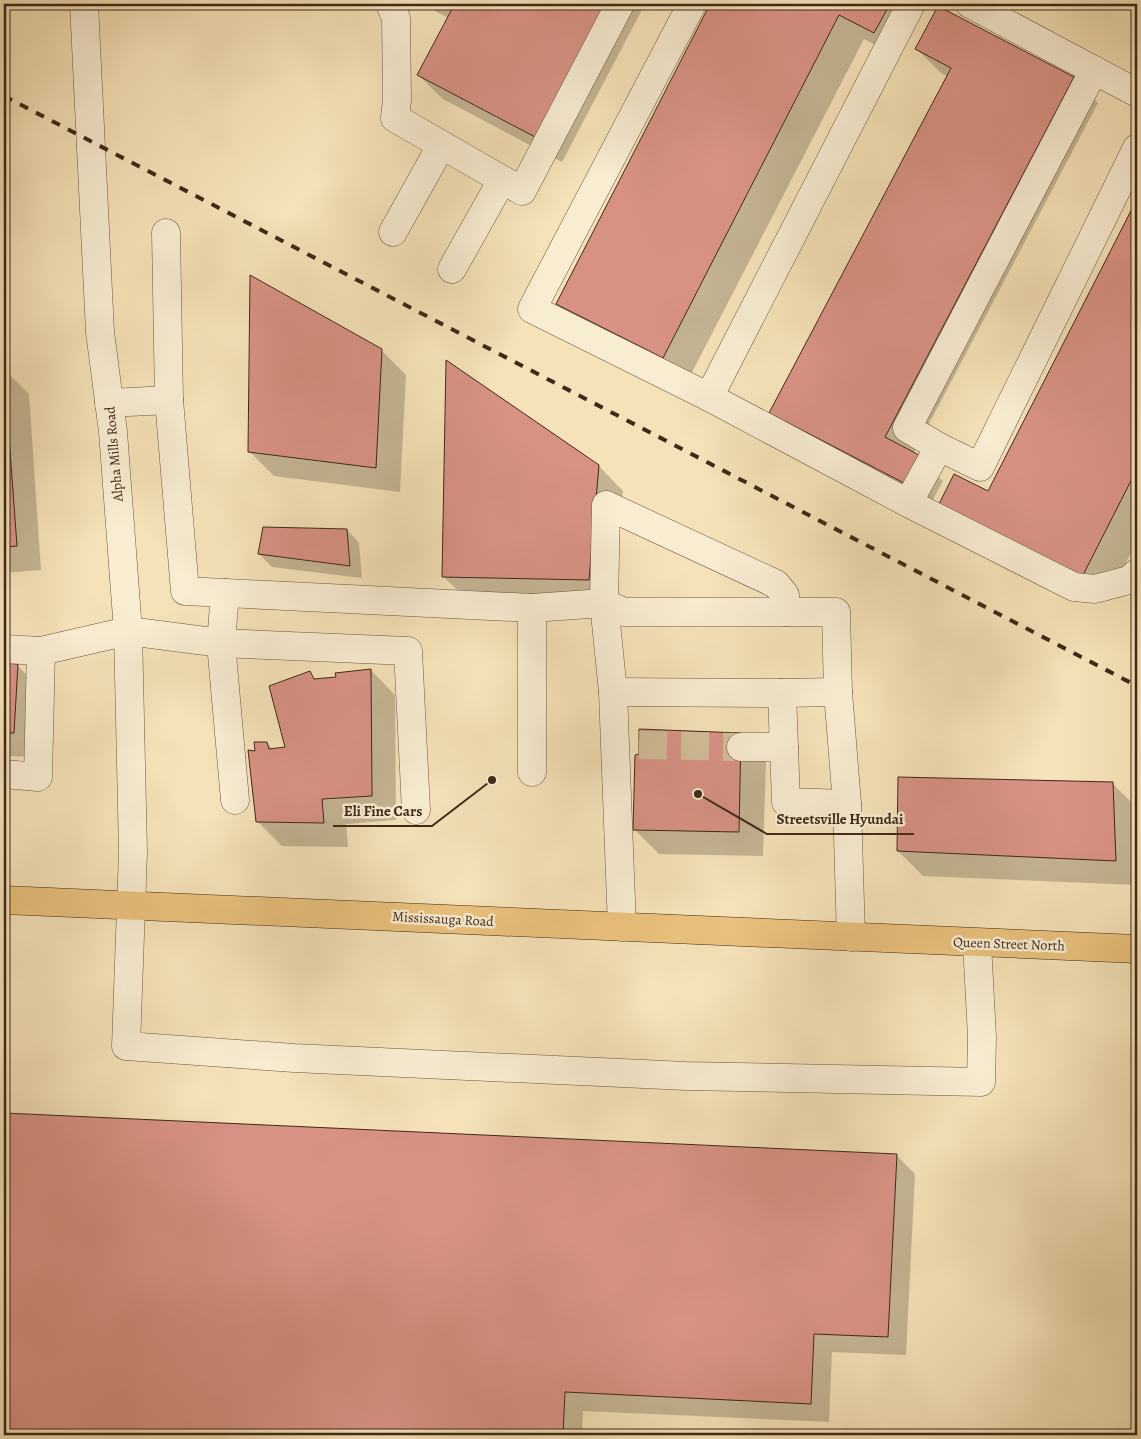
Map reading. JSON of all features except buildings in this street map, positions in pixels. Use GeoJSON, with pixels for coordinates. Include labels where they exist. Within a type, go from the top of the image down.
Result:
{"type":"FeatureCollection","features":[{"type":"Feature","properties":{"kind":"main road","name":"Mississauga Road"},"geometry":{"type":"LineString","coordinates":[[4,900],[882,938]]}},
{"type":"Feature","properties":{"kind":"main road","name":"Queen Street North"},"geometry":{"type":"LineString","coordinates":[[882,938],[1137,949]]}},
{"type":"Feature","properties":{"kind":"street","name":"Alpha Mills Road"},"geometry":{"type":"LineString","coordinates":[[84,4],[100,332],[113,432],[128,631],[133,852],[126,1046],[294,1058],[676,1076],[981,1082],[982,1037],[977,943]]}},
{"type":"Feature","properties":{"kind":"street"},"geometry":{"type":"LineString","coordinates":[[390,4],[396,18],[397,100],[395,118],[441,146],[522,190],[620,4]]}},
{"type":"Feature","properties":{"kind":"street"},"geometry":{"type":"LineString","coordinates":[[692,4],[532,309],[709,397],[908,503],[1074,587],[1096,589],[1129,580],[1137,573]]}},
{"type":"Feature","properties":{"kind":"street"},"geometry":{"type":"LineString","coordinates":[[709,397],[911,4]]}},
{"type":"Feature","properties":{"kind":"street"},"geometry":{"type":"LineString","coordinates":[[970,4],[1094,70],[1135,88]]}},
{"type":"Feature","properties":{"kind":"street"},"geometry":{"type":"LineString","coordinates":[[1094,70],[907,428],[939,448],[980,467],[1137,148]]}},
{"type":"Feature","properties":{"kind":"street"},"geometry":{"type":"LineString","coordinates":[[393,232],[441,146]]}},
{"type":"Feature","properties":{"kind":"street"},"geometry":{"type":"LineString","coordinates":[[452,269],[502,180]]}},
{"type":"Feature","properties":{"kind":"street"},"geometry":{"type":"LineString","coordinates":[[166,233],[169,400],[185,591],[532,608],[604,603],[624,612],[836,612],[838,692],[847,804],[851,937]]}},
{"type":"Feature","properties":{"kind":"street"},"geometry":{"type":"LineString","coordinates":[[109,403],[169,400]]}},
{"type":"Feature","properties":{"kind":"street"},"geometry":{"type":"LineString","coordinates":[[908,503],[939,448]]}},
{"type":"Feature","properties":{"kind":"street"},"geometry":{"type":"LineString","coordinates":[[622,927],[627,744],[613,692],[604,603],[606,505],[776,584],[785,595],[786,612]]}},
{"type":"Feature","properties":{"kind":"street"},"geometry":{"type":"LineString","coordinates":[[225,594],[221,643],[235,800]]}},
{"type":"Feature","properties":{"kind":"street"},"geometry":{"type":"LineString","coordinates":[[532,608],[532,772]]}},
{"type":"Feature","properties":{"kind":"street"},"geometry":{"type":"LineString","coordinates":[[4,649],[41,651],[128,631],[221,643],[408,651],[416,810]]}},
{"type":"Feature","properties":{"kind":"street"},"geometry":{"type":"LineString","coordinates":[[4,774],[38,777],[41,651]]}},
{"type":"Feature","properties":{"kind":"street"},"geometry":{"type":"LineString","coordinates":[[613,692],[838,692]]}},
{"type":"Feature","properties":{"kind":"street"},"geometry":{"type":"LineString","coordinates":[[782,693],[786,802],[847,804]]}},
{"type":"Feature","properties":{"kind":"street"},"geometry":{"type":"LineString","coordinates":[[741,747],[784,747]]}},
{"type":"Feature","properties":{"kind":"tunnel"},"geometry":{"type":"LineString","coordinates":[[639,745],[741,747]]}},
{"type":"Feature","properties":{"kind":"railway"},"geometry":{"type":"LineString","coordinates":[[4,96],[1137,686]]}},
{"type":"Feature","properties":{"kind":"place","name":"Eli Fine Cars"},"geometry":{"type":"Point","coordinates":[492,780]}},
{"type":"Feature","properties":{"kind":"place","name":"Streetsville Hyundai"},"geometry":{"type":"Point","coordinates":[698,794]}}]}
